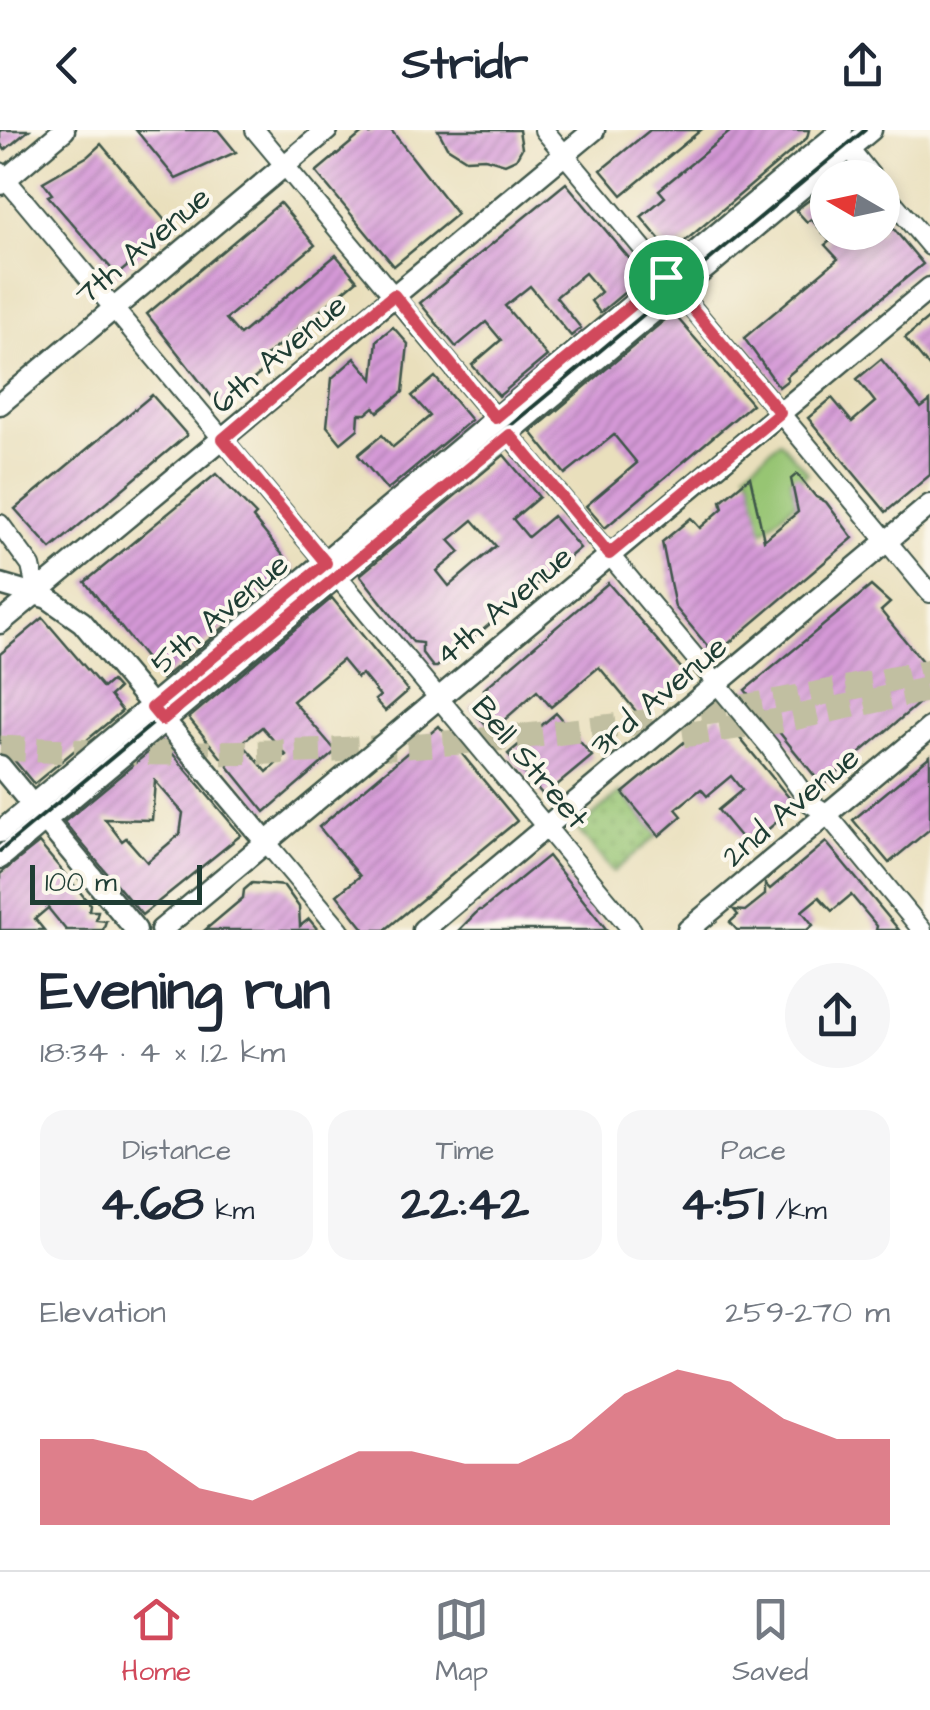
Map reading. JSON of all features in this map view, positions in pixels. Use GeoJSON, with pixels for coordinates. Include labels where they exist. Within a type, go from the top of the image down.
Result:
{"type":"FeatureCollection","features":[{"type":"Feature","properties":{"kind":"main road"},"geometry":{"type":"LineString","coordinates":[[2,178],[64,130]]}},
{"type":"Feature","properties":{"kind":"main road","name":"7th Avenue"},"geometry":{"type":"LineString","coordinates":[[3,403],[326,130]]}},
{"type":"Feature","properties":{"kind":"main road","name":"6th Avenue"},"geometry":{"type":"LineString","coordinates":[[0,623],[594,130]]}},
{"type":"Feature","properties":{"kind":"main road","name":"5th Avenue"},"geometry":{"type":"LineString","coordinates":[[0,858],[39,813],[157,714],[332,570],[510,435],[672,284],[841,136],[871,130]]}},
{"type":"Feature","properties":{"kind":"main road","name":"5th Avenue"},"geometry":{"type":"LineString","coordinates":[[332,570],[495,418],[672,284]]}},
{"type":"Feature","properties":{"kind":"main road","name":"4th Avenue"},"geometry":{"type":"LineString","coordinates":[[161,930],[930,288]]}},
{"type":"Feature","properties":{"kind":"main road","name":"3rd Avenue"},"geometry":{"type":"LineString","coordinates":[[423,930],[930,505]]}},
{"type":"Feature","properties":{"kind":"main road"},"geometry":{"type":"LineString","coordinates":[[0,584],[37,593],[82,622],[266,842]]}},
{"type":"Feature","properties":{"kind":"main road","name":"2nd Avenue"},"geometry":{"type":"LineString","coordinates":[[688,930],[930,728]]}},
{"type":"Feature","properties":{"kind":"main road"},"geometry":{"type":"LineString","coordinates":[[0,766],[136,930]]}},
{"type":"Feature","properties":{"kind":"main road","name":"5th Avenue"},"geometry":{"type":"LineString","coordinates":[[0,832],[39,813]]}},
{"type":"Feature","properties":{"kind":"street"},"geometry":{"type":"LineString","coordinates":[[255,130],[718,685],[810,803],[826,813],[922,930]]}},
{"type":"Feature","properties":{"kind":"street"},"geometry":{"type":"LineString","coordinates":[[544,130],[930,593]]}},
{"type":"Feature","properties":{"kind":"street"},"geometry":{"type":"LineString","coordinates":[[841,136],[859,160]]}},
{"type":"Feature","properties":{"kind":"street","name":"Bell Street"},"geometry":{"type":"LineString","coordinates":[[2,178],[632,930]]}},
{"type":"Feature","properties":{"kind":"street"},"geometry":{"type":"LineString","coordinates":[[900,210],[930,246]]}},
{"type":"Feature","properties":{"kind":"street"},"geometry":{"type":"LineString","coordinates":[[0,524],[31,566],[37,593]]}},
{"type":"Feature","properties":{"kind":"street"},"geometry":{"type":"LineString","coordinates":[[266,842],[340,930]]}},
{"type":"Feature","properties":{"kind":"green space"},"geometry":{"type":"Polygon","coordinates":[[[780,441],[808,473],[801,479],[791,479],[796,502],[762,532],[746,471],[780,441]]]}},
{"type":"Feature","properties":{"kind":"green space"},"geometry":{"type":"Polygon","coordinates":[[[621,792],[658,835],[613,872],[577,829],[621,792]]]}},
{"type":"Feature","properties":{"kind":"building"},"geometry":{"type":"Polygon","coordinates":[[[0,130],[29,130],[5,150],[0,143],[0,130]]]}},
{"type":"Feature","properties":{"kind":"building"},"geometry":{"type":"Polygon","coordinates":[[[136,130],[218,130],[236,152],[176,179],[136,130]]]}},
{"type":"Feature","properties":{"kind":"building"},"geometry":{"type":"Polygon","coordinates":[[[366,130],[370,134],[391,130],[457,214],[394,266],[316,172],[366,130]]]}},
{"type":"Feature","properties":{"kind":"building"},"geometry":{"type":"Polygon","coordinates":[[[438,130],[519,130],[522,148],[516,159],[505,164],[485,158],[466,159],[447,147],[438,130]]]}},
{"type":"Feature","properties":{"kind":"building"},"geometry":{"type":"Polygon","coordinates":[[[650,130],[701,130],[622,195],[601,170],[650,130]]]}},
{"type":"Feature","properties":{"kind":"building"},"geometry":{"type":"Polygon","coordinates":[[[732,130],[809,130],[807,138],[671,253],[641,217],[665,197],[659,190],[732,130]]]}},
{"type":"Feature","properties":{"kind":"building"},"geometry":{"type":"Polygon","coordinates":[[[101,144],[172,229],[117,275],[48,196],[52,194],[43,182],[101,144]]]}},
{"type":"Feature","properties":{"kind":"building"},"geometry":{"type":"Polygon","coordinates":[[[566,183],[644,276],[600,313],[591,301],[601,292],[585,273],[556,297],[581,328],[571,336],[530,286],[505,306],[547,356],[499,396],[472,365],[501,340],[486,322],[456,347],[420,303],[566,183]]]}},
{"type":"Feature","properties":{"kind":"building"},"geometry":{"type":"Polygon","coordinates":[[[810,200],[807,222],[796,210],[810,200]]]}},
{"type":"Feature","properties":{"kind":"building"},"geometry":{"type":"Polygon","coordinates":[[[280,203],[315,245],[226,319],[240,335],[336,255],[357,280],[261,360],[267,368],[220,407],[147,314],[280,203]]]}},
{"type":"Feature","properties":{"kind":"building"},"geometry":{"type":"Polygon","coordinates":[[[900,237],[923,264],[786,377],[788,380],[779,387],[744,338],[838,259],[830,250],[900,250],[900,237]]]}},
{"type":"Feature","properties":{"kind":"building"},"geometry":{"type":"Polygon","coordinates":[[[673,313],[752,404],[605,528],[586,506],[637,463],[614,435],[565,474],[531,432],[673,313]]]}},
{"type":"Feature","properties":{"kind":"building"},"geometry":{"type":"Polygon","coordinates":[[[930,317],[930,368],[905,338],[930,317]]]}},
{"type":"Feature","properties":{"kind":"building"},"geometry":{"type":"Polygon","coordinates":[[[393,327],[408,344],[403,392],[378,412],[374,407],[359,414],[358,429],[341,443],[327,426],[332,378],[355,358],[373,379],[377,340],[393,327]]]}},
{"type":"Feature","properties":{"kind":"building"},"geometry":{"type":"Polygon","coordinates":[[[881,359],[921,408],[930,401],[930,475],[886,512],[808,418],[832,398],[852,422],[875,402],[857,379],[881,359]]]}},
{"type":"Feature","properties":{"kind":"building"},"geometry":{"type":"Polygon","coordinates":[[[435,377],[471,420],[387,490],[358,455],[382,435],[393,447],[430,416],[412,396],[435,377]]]}},
{"type":"Feature","properties":{"kind":"building"},"geometry":{"type":"Polygon","coordinates":[[[152,395],[187,435],[51,549],[15,509],[152,395]]]}},
{"type":"Feature","properties":{"kind":"building"},"geometry":{"type":"Polygon","coordinates":[[[504,455],[539,497],[513,519],[528,537],[553,516],[580,548],[437,667],[422,653],[422,643],[413,642],[360,575],[504,455]],[[473,520],[449,540],[460,552],[437,571],[449,586],[496,546],[473,520]]]}},
{"type":"Feature","properties":{"kind":"building"},"geometry":{"type":"Polygon","coordinates":[[[216,474],[256,515],[253,518],[294,569],[162,679],[85,582],[216,474]]]}},
{"type":"Feature","properties":{"kind":"building"},"geometry":{"type":"Polygon","coordinates":[[[797,474],[816,497],[826,502],[853,538],[715,655],[675,607],[662,542],[691,518],[700,528],[723,508],[721,501],[750,477],[764,540],[798,512],[791,479],[797,474]]]}},
{"type":"Feature","properties":{"kind":"building"},"geometry":{"type":"Polygon","coordinates":[[[608,583],[688,676],[640,716],[599,667],[551,707],[537,691],[494,729],[489,729],[470,707],[487,692],[484,689],[608,583]]]}},
{"type":"Feature","properties":{"kind":"building"},"geometry":{"type":"Polygon","coordinates":[[[871,586],[890,603],[881,611],[930,671],[930,694],[822,785],[745,690],[871,586]]]}},
{"type":"Feature","properties":{"kind":"building"},"geometry":{"type":"Polygon","coordinates":[[[332,598],[408,691],[385,711],[375,700],[380,696],[362,674],[357,678],[342,660],[293,701],[336,751],[265,812],[189,718],[332,598]],[[262,727],[242,743],[267,772],[286,755],[262,727]]]}},
{"type":"Feature","properties":{"kind":"building"},"geometry":{"type":"Polygon","coordinates":[[[43,618],[103,688],[111,681],[118,689],[110,696],[122,711],[34,784],[0,743],[0,654],[43,618]]]}},
{"type":"Feature","properties":{"kind":"building"},"geometry":{"type":"Polygon","coordinates":[[[556,713],[592,756],[544,796],[508,754],[556,713]]]}},
{"type":"Feature","properties":{"kind":"building"},"geometry":{"type":"Polygon","coordinates":[[[719,713],[796,806],[748,846],[718,810],[742,790],[731,776],[707,796],[701,789],[676,809],[682,816],[659,836],[623,793],[719,713]]]}},
{"type":"Feature","properties":{"kind":"building"},"geometry":{"type":"Polygon","coordinates":[[[439,726],[517,821],[385,930],[365,930],[337,895],[360,876],[319,827],[439,726]]]}},
{"type":"Feature","properties":{"kind":"building"},"geometry":{"type":"Polygon","coordinates":[[[162,741],[241,835],[142,915],[64,822],[162,741]],[[155,781],[152,820],[105,819],[122,841],[126,838],[147,862],[180,834],[183,813],[155,781]]]}},
{"type":"Feature","properties":{"kind":"building"},"geometry":{"type":"Polygon","coordinates":[[[930,756],[930,829],[889,863],[853,820],[930,756]]]}},
{"type":"Feature","properties":{"kind":"building"},"geometry":{"type":"Polygon","coordinates":[[[826,842],[899,930],[876,930],[877,926],[851,895],[832,911],[819,897],[802,911],[813,925],[807,930],[737,930],[730,922],[738,915],[734,910],[745,911],[765,895],[765,884],[770,889],[826,842]]]}},
{"type":"Feature","properties":{"kind":"building"},"geometry":{"type":"Polygon","coordinates":[[[39,843],[90,904],[89,911],[98,911],[96,920],[106,921],[103,930],[66,930],[48,908],[35,919],[44,930],[0,930],[0,874],[39,843]]]}},
{"type":"Feature","properties":{"kind":"building"},"geometry":{"type":"Polygon","coordinates":[[[548,856],[607,930],[459,930],[479,910],[548,856]]]}},
{"type":"Feature","properties":{"kind":"building"},"geometry":{"type":"Polygon","coordinates":[[[252,883],[284,886],[299,907],[300,926],[309,919],[318,930],[205,930],[243,898],[244,890],[252,883]]]}},
{"type":"Feature","properties":{"kind":"tunnel"},"geometry":{"type":"LineString","coordinates":[[0,748],[236,753],[468,741],[698,714],[930,671]]}},
{"type":"Feature","properties":{"kind":"tunnel"},"geometry":{"type":"LineString","coordinates":[[683,735],[778,721],[930,689]]}},
{"type":"Feature","properties":{"kind":"railway"},"geometry":{"type":"LineString","coordinates":[[0,851],[865,130]]}},
{"type":"Feature","properties":{"kind":"route"},"geometry":{"type":"LineString","coordinates":[[666,277],[780,413],[609,554],[510,435],[162,720],[152,708],[326,563],[223,439],[394,295],[495,418],[666,277]]}}]}
